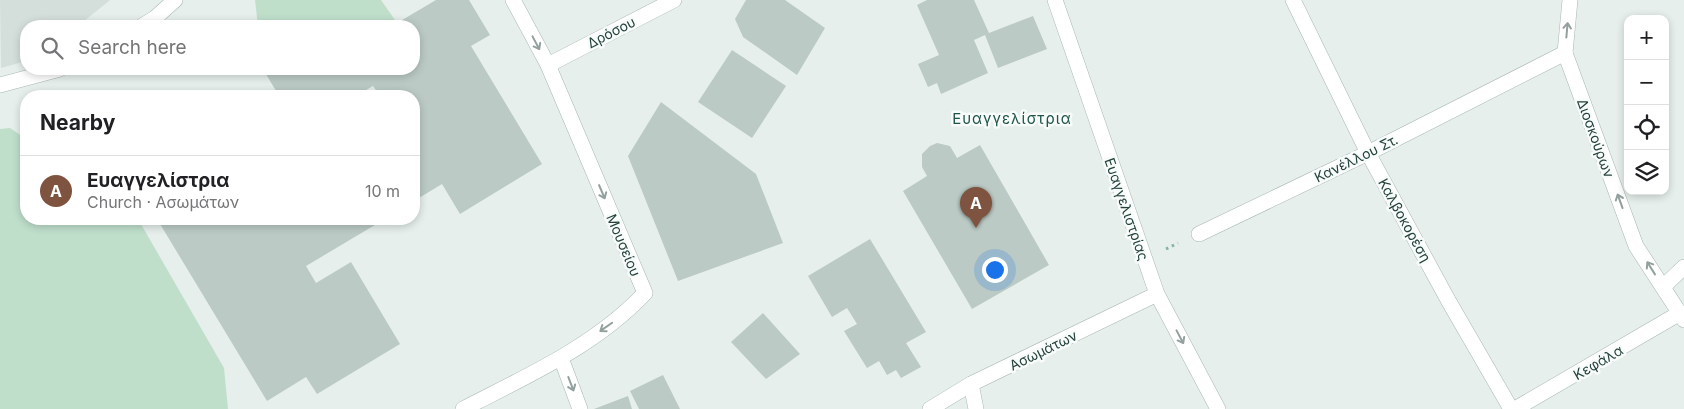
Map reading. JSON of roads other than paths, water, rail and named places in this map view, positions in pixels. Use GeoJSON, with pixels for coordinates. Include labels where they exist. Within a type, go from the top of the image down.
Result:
{"type":"FeatureCollection","features":[{"type":"Feature","properties":{"kind":"street"},"geometry":{"type":"LineString","coordinates":[[152,20],[175,0]]}},
{"type":"Feature","properties":{"kind":"street","name":"Μουσείου"},"geometry":{"type":"LineString","coordinates":[[464,409],[561,358],[627,312],[645,293],[548,65],[513,0]]}},
{"type":"Feature","properties":{"kind":"street","name":"Δρόσου"},"geometry":{"type":"LineString","coordinates":[[548,65],[674,0]]}},
{"type":"Feature","properties":{"kind":"street","name":"Ευαγγελιστρίας"},"geometry":{"type":"LineString","coordinates":[[1055,0],[1157,294],[1218,409]]}},
{"type":"Feature","properties":{"kind":"street","name":"Καλβοκορέση"},"geometry":{"type":"LineString","coordinates":[[1293,0],[1368,153],[1448,300],[1513,409]]}},
{"type":"Feature","properties":{"kind":"street","name":"Διοσκούρων"},"geometry":{"type":"LineString","coordinates":[[1570,0],[1565,54],[1636,246],[1682,317]]}},
{"type":"Feature","properties":{"kind":"street","name":"Κανέλλου Στ."},"geometry":{"type":"LineString","coordinates":[[1199,234],[1368,153],[1565,54]]}},
{"type":"Feature","properties":{"kind":"street"},"geometry":{"type":"LineString","coordinates":[[0,85],[38,75]]}},
{"type":"Feature","properties":{"kind":"street"},"geometry":{"type":"LineString","coordinates":[[1663,288],[1684,267]]}},
{"type":"Feature","properties":{"kind":"street","name":"Ασωμάτων"},"geometry":{"type":"LineString","coordinates":[[930,409],[971,384],[1157,294]]}},
{"type":"Feature","properties":{"kind":"street","name":"Κεφάλα"},"geometry":{"type":"LineString","coordinates":[[1513,409],[1682,317]]}},
{"type":"Feature","properties":{"kind":"street"},"geometry":{"type":"LineString","coordinates":[[561,358],[580,409]]}},
{"type":"Feature","properties":{"kind":"street"},"geometry":{"type":"LineString","coordinates":[[971,384],[976,409]]}},
{"type":"Feature","properties":{"kind":"place","name":"Ευαγγελίστρια"},"geometry":{"type":"Point","coordinates":[976,228]}},
{"type":"Feature","properties":{"kind":"district","name":"Ευαγγελίστρια"},"geometry":{"type":"Point","coordinates":[1012,118]}}]}
